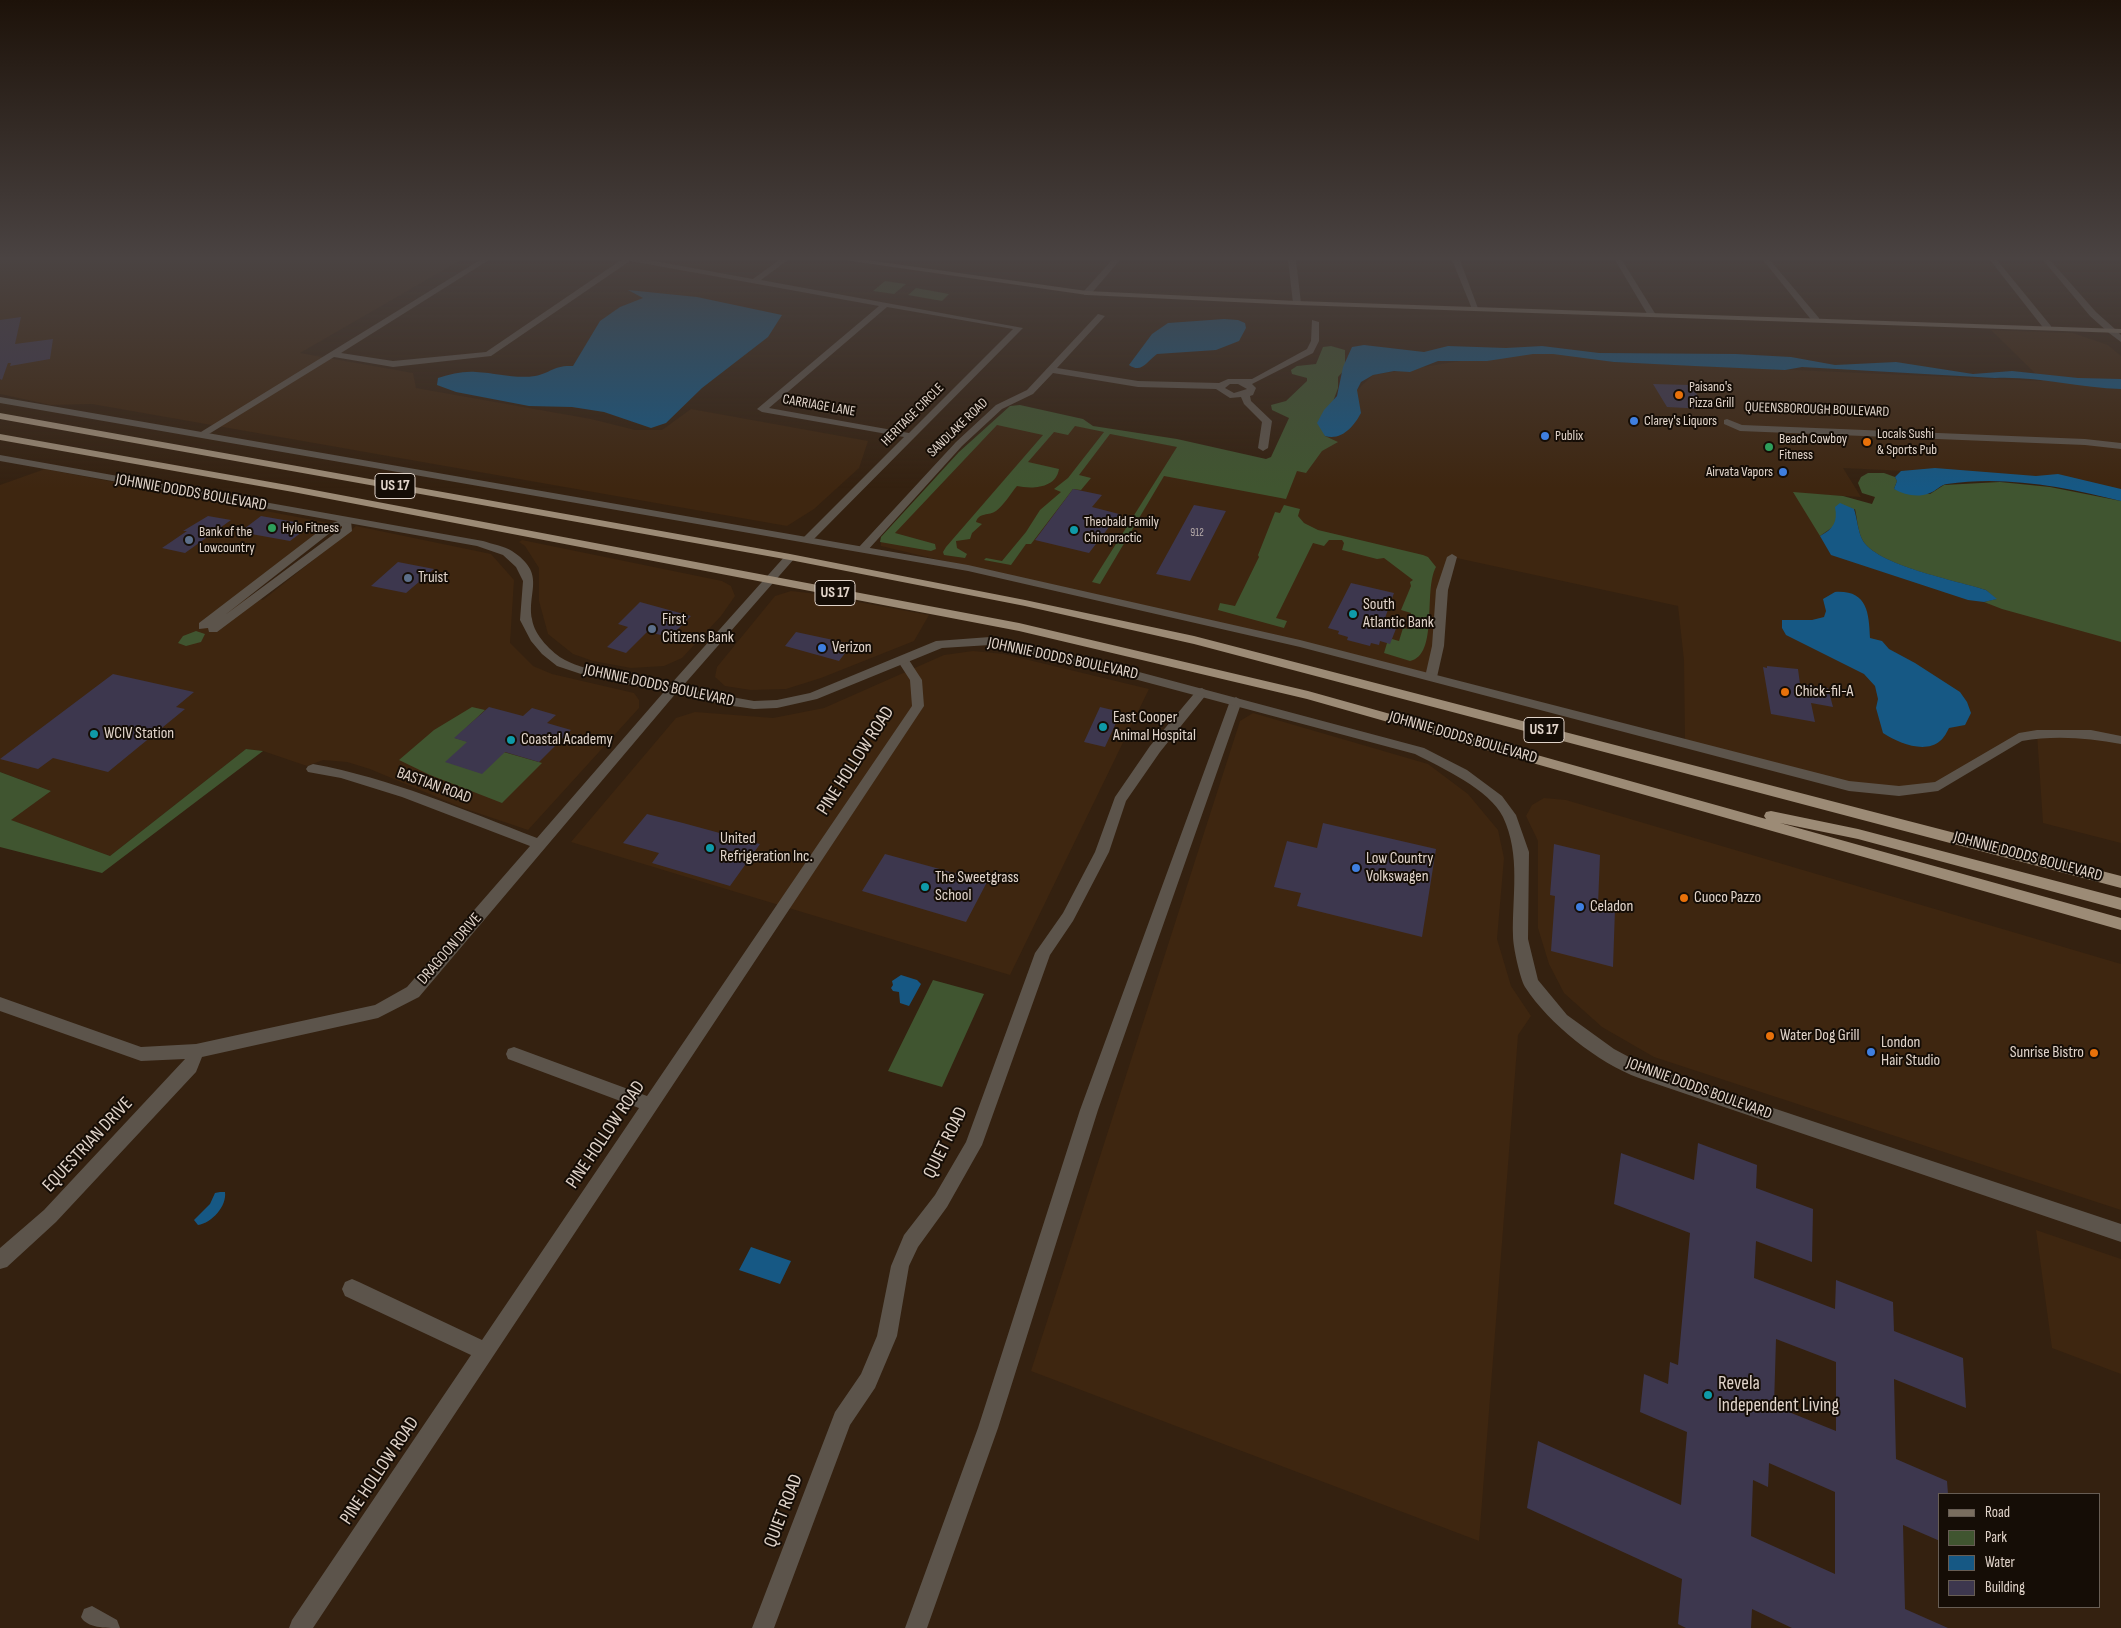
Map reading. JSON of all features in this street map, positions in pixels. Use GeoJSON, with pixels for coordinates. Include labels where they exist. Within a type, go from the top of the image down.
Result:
{"type":"FeatureCollection","features":[{"type":"Feature","properties":{"kind":"highway","name":"JOHNNIE DODDS BOULEVARD"},"geometry":{"type":"LineString","coordinates":[[0,416],[790,557],[1025,603],[1194,640],[2121,882]]}},
{"type":"Feature","properties":{"kind":"highway","name":"JOHNNIE DODDS BOULEVARD"},"geometry":{"type":"LineString","coordinates":[[0,437],[293,489],[1019,627],[1175,662],[1308,694],[2121,924]]}},
{"type":"Feature","properties":{"kind":"highway"},"geometry":{"type":"LineString","coordinates":[[1660,794],[1858,834],[2121,904]]}},
{"type":"Feature","properties":{"kind":"street"},"geometry":{"type":"LineString","coordinates":[[201,435],[362,336]]}},
{"type":"Feature","properties":{"kind":"street"},"geometry":{"type":"LineString","coordinates":[[333,354],[393,364],[488,354],[515,336]]}},
{"type":"Feature","properties":{"kind":"street","name":"CARRIAGE LANE"},"geometry":{"type":"LineString","coordinates":[[848,336],[762,409],[912,436]]}},
{"type":"Feature","properties":{"kind":"street","name":"HERITAGE CIRCLE"},"geometry":{"type":"LineString","coordinates":[[807,540],[1010,336]]}},
{"type":"Feature","properties":{"kind":"street","name":"SANDLAKE ROAD"},"geometry":{"type":"LineString","coordinates":[[863,549],[959,444],[999,407],[1030,392],[1053,370],[1083,336]]}},
{"type":"Feature","properties":{"kind":"street"},"geometry":{"type":"LineString","coordinates":[[1222,389],[1233,381],[1245,383],[1255,381],[1310,351],[1315,341],[1315,336]]}},
{"type":"Feature","properties":{"kind":"street"},"geometry":{"type":"LineString","coordinates":[[1053,370],[1138,384],[1222,389],[1233,396],[1245,395],[1252,391],[1252,388],[1245,383]]}},
{"type":"Feature","properties":{"kind":"street"},"geometry":{"type":"LineString","coordinates":[[1222,389],[1229,401],[1263,416]]}},
{"type":"Feature","properties":{"kind":"street"},"geometry":{"type":"LineString","coordinates":[[1245,395],[1247,402],[1267,421],[1263,448]]}},
{"type":"Feature","properties":{"kind":"street"},"geometry":{"type":"LineString","coordinates":[[0,400],[926,559],[1118,599],[1432,677],[1849,786],[1899,791],[1938,786],[2019,737],[2059,732],[2091,734],[2121,740]]}},
{"type":"Feature","properties":{"kind":"street","name":"QUEENSBOROUGH BOULEVARD"},"geometry":{"type":"LineString","coordinates":[[2121,439],[1812,423],[1737,420],[1727,422],[1740,428],[2121,446]]}},
{"type":"Feature","properties":{"kind":"street","name":"JOHNNIE DODDS BOULEVARD"},"geometry":{"type":"LineString","coordinates":[[0,458],[346,521],[479,543],[507,553],[521,565],[529,581],[526,620],[534,638],[561,663],[584,671],[726,701],[754,705],[777,704],[813,696],[940,644],[990,641],[1202,692],[1419,751],[1462,773],[1498,799],[1509,815],[1522,852],[1520,939],[1531,983],[1561,1020],[1608,1054],[1639,1071],[2121,1233]]}},
{"type":"Feature","properties":{"kind":"street"},"geometry":{"type":"LineString","coordinates":[[346,521],[348,529],[311,558],[208,628],[295,554],[331,527],[346,521]]}},
{"type":"Feature","properties":{"kind":"street"},"geometry":{"type":"LineString","coordinates":[[295,554],[311,558]]}},
{"type":"Feature","properties":{"kind":"street"},"geometry":{"type":"LineString","coordinates":[[768,580],[790,557]]}},
{"type":"Feature","properties":{"kind":"street"},"geometry":{"type":"LineString","coordinates":[[1432,677],[1438,646],[1442,590],[1452,557]]}},
{"type":"Feature","properties":{"kind":"street","name":"DRAGOON DRIVE"},"geometry":{"type":"LineString","coordinates":[[0,1004],[141,1054],[196,1051],[378,1011],[413,992],[768,580]]}},
{"type":"Feature","properties":{"kind":"street","name":"PINE HOLLOW ROAD"},"geometry":{"type":"LineString","coordinates":[[300,1628],[918,706],[916,680],[902,660]]}},
{"type":"Feature","properties":{"kind":"street","name":"QUIET ROAD"},"geometry":{"type":"LineString","coordinates":[[763,1628],[842,1419],[868,1381],[887,1336],[900,1266],[911,1241],[941,1201],[973,1145],[1043,953],[1068,917],[1102,852],[1120,800],[1156,749],[1202,692]]}},
{"type":"Feature","properties":{"kind":"street"},"geometry":{"type":"LineString","coordinates":[[916,1628],[988,1428],[1089,1110],[1236,701]]}},
{"type":"Feature","properties":{"kind":"street","name":"BASTIAN ROAD"},"geometry":{"type":"LineString","coordinates":[[312,769],[342,774],[407,794],[541,845]]}},
{"type":"Feature","properties":{"kind":"street","name":"EQUESTRIAN DRIVE"},"geometry":{"type":"LineString","coordinates":[[0,1260],[50,1216],[90,1174],[190,1067],[196,1051]]}},
{"type":"Feature","properties":{"kind":"street"},"geometry":{"type":"LineString","coordinates":[[514,1054],[651,1106]]}},
{"type":"Feature","properties":{"kind":"street"},"geometry":{"type":"LineString","coordinates":[[352,1289],[486,1352]]}},
{"type":"Feature","properties":{"kind":"shaded area"},"geometry":{"type":"Polygon","coordinates":[[[0,336],[329,336],[300,353],[413,373],[416,388],[591,419],[635,430],[662,430],[691,409],[868,441],[859,468],[814,509],[787,526],[92,404],[51,405],[0,394],[0,336]]]}},
{"type":"Feature","properties":{"kind":"shaded area"},"geometry":{"type":"Polygon","coordinates":[[[1997,336],[2082,336],[2108,345],[2121,356],[2121,493],[2032,477],[1843,468],[1861,497],[1793,493],[2121,633],[2121,843],[2043,823],[2037,734],[2019,737],[1938,786],[1899,791],[1849,786],[1685,742],[1684,660],[1678,606],[1452,557],[1431,677],[881,546],[881,537],[959,452],[1013,410],[1111,434],[1297,470],[1357,390],[1373,375],[1529,350],[1579,354],[1614,362],[2043,381],[1997,336]]]}},
{"type":"Feature","properties":{"kind":"shaded area"},"geometry":{"type":"Polygon","coordinates":[[[45,469],[329,523],[330,525],[240,594],[263,600],[356,526],[491,554],[514,580],[510,643],[533,666],[552,674],[634,693],[639,700],[639,708],[528,830],[463,808],[370,769],[347,762],[323,760],[307,766],[263,751],[246,749],[110,856],[10,820],[51,791],[0,772],[0,485],[45,469]]]}},
{"type":"Feature","properties":{"kind":"shaded area"},"geometry":{"type":"Polygon","coordinates":[[[522,540],[722,581],[731,586],[735,596],[721,616],[682,658],[664,666],[631,668],[593,661],[573,654],[548,634],[539,601],[539,568],[525,546],[519,542],[522,540]]]}},
{"type":"Feature","properties":{"kind":"shaded area"},"geometry":{"type":"Polygon","coordinates":[[[791,591],[929,615],[914,641],[821,678],[786,689],[751,690],[725,686],[715,677],[717,667],[775,596],[791,591]]]}},
{"type":"Feature","properties":{"kind":"shaded area"},"geometry":{"type":"Polygon","coordinates":[[[973,651],[1004,654],[1149,689],[1010,975],[571,842],[676,718],[695,712],[773,718],[824,708],[944,655],[973,651]]]}},
{"type":"Feature","properties":{"kind":"shaded area"},"geometry":{"type":"Polygon","coordinates":[[[1253,713],[1428,764],[1468,794],[1498,830],[1504,858],[1497,939],[1511,986],[1531,1016],[1518,1035],[1479,1541],[1031,1371],[1240,721],[1253,713]]]}},
{"type":"Feature","properties":{"kind":"shaded area"},"geometry":{"type":"Polygon","coordinates":[[[1544,798],[1566,800],[2121,964],[2121,1210],[1654,1057],[1602,1027],[1564,993],[1549,964],[1538,928],[1538,841],[1526,816],[1532,805],[1544,798]]]}},
{"type":"Feature","properties":{"kind":"shaded area"},"geometry":{"type":"Polygon","coordinates":[[[2036,1230],[2121,1259],[2121,1374],[2052,1348],[2036,1230]]]}},
{"type":"Feature","properties":{"kind":"green space"},"geometry":{"type":"Polygon","coordinates":[[[1331,346],[1345,350],[1345,369],[1338,377],[1338,388],[1323,429],[1325,436],[1338,442],[1322,451],[1306,473],[1297,471],[1286,499],[1164,476],[1100,584],[1092,582],[1177,447],[1110,434],[1079,475],[1091,478],[1081,490],[1073,489],[1031,544],[1026,544],[1011,565],[984,560],[986,558],[1002,561],[1026,532],[1040,510],[1061,492],[1054,489],[1068,478],[1104,432],[1075,426],[1068,435],[1054,432],[1028,462],[1059,469],[1053,481],[1036,487],[1017,486],[996,511],[982,515],[977,519],[976,522],[982,524],[972,533],[970,539],[956,541],[957,548],[967,554],[965,558],[944,555],[943,552],[946,547],[1043,435],[997,425],[895,533],[935,544],[936,549],[931,551],[880,542],[881,537],[959,452],[1010,406],[1020,405],[1083,419],[1093,426],[1177,439],[1266,459],[1271,457],[1289,418],[1272,410],[1271,405],[1286,401],[1307,381],[1307,378],[1292,374],[1291,370],[1297,366],[1316,364],[1323,347],[1331,346]]]}},
{"type":"Feature","properties":{"kind":"green space"},"geometry":{"type":"Polygon","coordinates":[[[1868,473],[1884,473],[1895,477],[1897,481],[1894,489],[1930,494],[1944,485],[2000,482],[2050,487],[2121,501],[2121,642],[2002,609],[1984,602],[1996,599],[1986,590],[1918,571],[1882,557],[1862,539],[1855,509],[1837,516],[1834,526],[1820,536],[1793,492],[1843,496],[1872,504],[1875,497],[1862,493],[1858,483],[1861,477],[1868,473]]]}},
{"type":"Feature","properties":{"kind":"green space"},"geometry":{"type":"Polygon","coordinates":[[[1284,505],[1300,509],[1298,516],[1304,523],[1318,530],[1428,557],[1436,567],[1432,577],[1428,635],[1419,656],[1410,661],[1384,653],[1387,643],[1392,639],[1399,641],[1403,628],[1408,629],[1411,613],[1401,610],[1411,586],[1410,582],[1413,580],[1384,558],[1377,559],[1342,550],[1344,543],[1342,540],[1329,540],[1324,546],[1313,543],[1276,618],[1287,621],[1284,628],[1218,610],[1220,603],[1235,606],[1259,557],[1258,555],[1275,512],[1280,513],[1284,505]]]}},
{"type":"Feature","properties":{"kind":"green space"},"geometry":{"type":"Polygon","coordinates":[[[196,631],[205,634],[201,642],[186,646],[178,643],[183,636],[196,631]]]}},
{"type":"Feature","properties":{"kind":"green space"},"geometry":{"type":"Polygon","coordinates":[[[472,707],[485,710],[455,738],[542,763],[502,803],[430,775],[399,760],[434,730],[472,707]]]}},
{"type":"Feature","properties":{"kind":"green space"},"geometry":{"type":"Polygon","coordinates":[[[246,749],[263,751],[102,873],[0,847],[0,772],[51,791],[11,820],[110,856],[246,749]]]}},
{"type":"Feature","properties":{"kind":"green space"},"geometry":{"type":"Polygon","coordinates":[[[933,980],[984,994],[942,1087],[888,1071],[933,980]]]}},
{"type":"Feature","properties":{"kind":"water"},"geometry":{"type":"Polygon","coordinates":[[[591,336],[769,336],[702,388],[666,423],[651,428],[604,412],[572,407],[529,406],[456,392],[437,385],[438,378],[462,372],[528,377],[540,375],[556,368],[573,366],[591,336]]]}},
{"type":"Feature","properties":{"kind":"water"},"geometry":{"type":"Polygon","coordinates":[[[1151,336],[1242,336],[1239,341],[1216,350],[1157,354],[1144,366],[1137,368],[1129,365],[1151,336]]]}},
{"type":"Feature","properties":{"kind":"water"},"geometry":{"type":"Polygon","coordinates":[[[1364,345],[1424,352],[1448,346],[1506,348],[1542,346],[1599,353],[1736,354],[1791,357],[1835,365],[1896,362],[1973,374],[2012,371],[2078,378],[2121,379],[2121,389],[2011,378],[1802,367],[1785,370],[1614,362],[1553,354],[1533,354],[1487,361],[1438,361],[1410,372],[1394,371],[1373,375],[1361,382],[1357,390],[1361,413],[1355,423],[1342,434],[1331,437],[1325,436],[1317,423],[1324,410],[1337,396],[1343,367],[1352,347],[1364,345]]]}},
{"type":"Feature","properties":{"kind":"water"},"geometry":{"type":"Polygon","coordinates":[[[1935,468],[2036,476],[2058,474],[2121,489],[2121,501],[2057,487],[2013,482],[1990,481],[1947,484],[1925,495],[1916,496],[1894,489],[1897,481],[1895,477],[1901,471],[1935,468]]]}},
{"type":"Feature","properties":{"kind":"water"},"geometry":{"type":"Polygon","coordinates":[[[1840,503],[1854,509],[1862,539],[1870,548],[1883,557],[1918,571],[1986,590],[1997,599],[1984,602],[1968,600],[1831,555],[1820,536],[1834,524],[1836,517],[1835,507],[1840,503]]]}},
{"type":"Feature","properties":{"kind":"water"},"geometry":{"type":"Polygon","coordinates":[[[1835,592],[1846,592],[1854,595],[1864,604],[1869,620],[1870,638],[1882,641],[1889,649],[1960,692],[1967,702],[1971,713],[1965,725],[1949,728],[1940,741],[1927,747],[1912,746],[1896,740],[1883,733],[1876,708],[1878,699],[1875,686],[1864,674],[1786,635],[1782,628],[1782,620],[1812,620],[1824,617],[1826,611],[1823,599],[1835,592]]]}},
{"type":"Feature","properties":{"kind":"water"},"geometry":{"type":"Polygon","coordinates":[[[901,975],[917,980],[921,984],[909,1006],[900,1003],[899,992],[893,991],[891,988],[893,985],[892,981],[901,975]]]}},
{"type":"Feature","properties":{"kind":"water"},"geometry":{"type":"Polygon","coordinates":[[[225,1192],[225,1197],[218,1213],[203,1224],[198,1225],[194,1220],[210,1204],[215,1193],[225,1192]]]}},
{"type":"Feature","properties":{"kind":"water"},"geometry":{"type":"Polygon","coordinates":[[[751,1247],[791,1261],[780,1284],[739,1270],[751,1247]]]}},
{"type":"Feature","properties":{"kind":"building"},"geometry":{"type":"Polygon","coordinates":[[[0,336],[17,336],[15,344],[53,339],[50,359],[10,366],[11,363],[8,363],[2,380],[0,379],[0,336]]]}},
{"type":"Feature","properties":{"kind":"building","name":"Paisano's Pizza Grill"},"geometry":{"type":"Polygon","coordinates":[[[1653,384],[1691,385],[1706,409],[1667,407],[1653,384]]]}},
{"type":"Feature","properties":{"kind":"building","name":"Theobald Family Chiropractic"},"geometry":{"type":"Polygon","coordinates":[[[1073,489],[1102,495],[1092,507],[1119,514],[1089,553],[1035,540],[1073,489]]]}},
{"type":"Feature","properties":{"kind":"building"},"geometry":{"type":"Polygon","coordinates":[[[1194,505],[1226,511],[1190,581],[1156,574],[1194,505]]]}},
{"type":"Feature","properties":{"kind":"building","name":"Bank of the Lowcountry"},"geometry":{"type":"Polygon","coordinates":[[[208,516],[231,520],[185,553],[162,548],[187,531],[183,531],[208,516]]]}},
{"type":"Feature","properties":{"kind":"building","name":"Hylo Fitness"},"geometry":{"type":"Polygon","coordinates":[[[261,516],[295,522],[290,526],[306,529],[290,541],[240,532],[261,516]]]}},
{"type":"Feature","properties":{"kind":"building","name":"Truist"},"geometry":{"type":"Polygon","coordinates":[[[398,562],[434,569],[406,593],[371,586],[398,562]]]}},
{"type":"Feature","properties":{"kind":"building","name":"South Atlantic Bank"},"geometry":{"type":"Polygon","coordinates":[[[1351,583],[1394,593],[1385,618],[1399,621],[1390,644],[1380,641],[1379,645],[1371,643],[1370,646],[1347,640],[1348,637],[1338,634],[1339,631],[1328,628],[1351,583]]]}},
{"type":"Feature","properties":{"kind":"building","name":"First Citizens Bank"},"geometry":{"type":"Polygon","coordinates":[[[640,602],[691,616],[673,634],[664,632],[661,635],[647,632],[626,653],[607,647],[628,627],[618,624],[640,602]]]}},
{"type":"Feature","properties":{"kind":"building","name":"Verizon"},"geometry":{"type":"Polygon","coordinates":[[[796,632],[852,644],[839,661],[785,646],[796,632]]]}},
{"type":"Feature","properties":{"kind":"building","name":"Chick-fil-A"},"geometry":{"type":"Polygon","coordinates":[[[1767,666],[1798,669],[1800,684],[1828,688],[1833,707],[1811,703],[1815,722],[1771,714],[1763,667],[1767,668],[1767,666]]]}},
{"type":"Feature","properties":{"kind":"building","name":"WCIV Station"},"geometry":{"type":"Polygon","coordinates":[[[113,674],[194,692],[176,707],[185,709],[108,772],[53,758],[38,769],[0,759],[113,674]]]}},
{"type":"Feature","properties":{"kind":"building","name":"Coastal Academy"},"geometry":{"type":"Polygon","coordinates":[[[489,707],[523,716],[532,708],[556,715],[547,723],[571,730],[539,762],[505,752],[482,774],[445,762],[467,742],[454,738],[489,707]]]}},
{"type":"Feature","properties":{"kind":"building","name":"East Cooper Animal Hospital"},"geometry":{"type":"Polygon","coordinates":[[[1100,707],[1121,712],[1105,747],[1084,742],[1100,707]]]}},
{"type":"Feature","properties":{"kind":"building","name":"United Refrigeration Inc."},"geometry":{"type":"Polygon","coordinates":[[[647,814],[760,844],[730,886],[652,863],[659,853],[623,843],[647,814]]]}},
{"type":"Feature","properties":{"kind":"building","name":"Low Country Volkswagen"},"geometry":{"type":"Polygon","coordinates":[[[1323,823],[1436,849],[1422,937],[1297,906],[1301,893],[1274,887],[1287,841],[1317,848],[1323,823]]]}},
{"type":"Feature","properties":{"kind":"building","name":"Celadon"},"geometry":{"type":"Polygon","coordinates":[[[1554,844],[1600,855],[1598,905],[1615,909],[1613,967],[1551,951],[1555,896],[1550,895],[1554,844]]]}},
{"type":"Feature","properties":{"kind":"building","name":"The Sweetgrass School"},"geometry":{"type":"Polygon","coordinates":[[[885,854],[987,882],[966,922],[862,891],[885,854]]]}},
{"type":"Feature","properties":{"kind":"building","name":"Revela Independent Living"},"geometry":{"type":"Polygon","coordinates":[[[1698,1143],[1757,1165],[1756,1188],[1813,1209],[1812,1262],[1756,1241],[1754,1278],[1835,1309],[1836,1280],[1893,1302],[1894,1331],[1963,1358],[1966,1408],[1894,1379],[1896,1459],[1947,1481],[1948,1493],[1938,1493],[1938,1540],[1903,1525],[1905,1609],[1948,1628],[1792,1628],[1752,1609],[1751,1628],[1686,1628],[1678,1624],[1682,1579],[1527,1508],[1538,1441],[1681,1505],[1687,1432],[1640,1412],[1644,1374],[1668,1384],[1670,1362],[1678,1365],[1690,1233],[1614,1204],[1621,1153],[1694,1180],[1698,1143]],[[1776,1339],[1774,1406],[1836,1431],[1836,1362],[1776,1339]],[[1769,1463],[1768,1487],[1753,1480],[1751,1536],[1835,1574],[1835,1492],[1769,1463]]]}},
{"type":"Feature","properties":{"kind":"place","name":"Paisano's Pizza Grill"},"geometry":{"type":"Point","coordinates":[1679,395]}},
{"type":"Feature","properties":{"kind":"place","name":"Clarey's Liquors"},"geometry":{"type":"Point","coordinates":[1634,421]}},
{"type":"Feature","properties":{"kind":"place","name":"Publix"},"geometry":{"type":"Point","coordinates":[1545,436]}},
{"type":"Feature","properties":{"kind":"place","name":"Locals Sushi & Sports Pub"},"geometry":{"type":"Point","coordinates":[1867,442]}},
{"type":"Feature","properties":{"kind":"place","name":"Beach Cowboy Fitness"},"geometry":{"type":"Point","coordinates":[1769,447]}},
{"type":"Feature","properties":{"kind":"place","name":"Airvata Vapors"},"geometry":{"type":"Point","coordinates":[1783,472]}},
{"type":"Feature","properties":{"kind":"place","name":"Hylo Fitness"},"geometry":{"type":"Point","coordinates":[272,528]}},
{"type":"Feature","properties":{"kind":"place","name":"Theobald Family Chiropractic"},"geometry":{"type":"Point","coordinates":[1074,530]}},
{"type":"Feature","properties":{"kind":"place","name":"Bank of the Lowcountry"},"geometry":{"type":"Point","coordinates":[189,540]}},
{"type":"Feature","properties":{"kind":"place","name":"Truist"},"geometry":{"type":"Point","coordinates":[408,578]}},
{"type":"Feature","properties":{"kind":"place","name":"South Atlantic Bank"},"geometry":{"type":"Point","coordinates":[1353,614]}},
{"type":"Feature","properties":{"kind":"place","name":"First Citizens Bank"},"geometry":{"type":"Point","coordinates":[652,629]}},
{"type":"Feature","properties":{"kind":"place","name":"Verizon"},"geometry":{"type":"Point","coordinates":[822,648]}},
{"type":"Feature","properties":{"kind":"place","name":"Chick-fil-A"},"geometry":{"type":"Point","coordinates":[1785,692]}},
{"type":"Feature","properties":{"kind":"place","name":"East Cooper Animal Hospital"},"geometry":{"type":"Point","coordinates":[1103,727]}},
{"type":"Feature","properties":{"kind":"place","name":"WCIV Station"},"geometry":{"type":"Point","coordinates":[94,734]}},
{"type":"Feature","properties":{"kind":"place","name":"Coastal Academy"},"geometry":{"type":"Point","coordinates":[511,740]}},
{"type":"Feature","properties":{"kind":"place","name":"United Refrigeration Inc."},"geometry":{"type":"Point","coordinates":[710,848]}},
{"type":"Feature","properties":{"kind":"place","name":"Low Country Volkswagen"},"geometry":{"type":"Point","coordinates":[1356,868]}},
{"type":"Feature","properties":{"kind":"place","name":"The Sweetgrass School"},"geometry":{"type":"Point","coordinates":[925,887]}},
{"type":"Feature","properties":{"kind":"place","name":"Cuoco Pazzo"},"geometry":{"type":"Point","coordinates":[1684,898]}},
{"type":"Feature","properties":{"kind":"place","name":"Celadon"},"geometry":{"type":"Point","coordinates":[1580,907]}},
{"type":"Feature","properties":{"kind":"place","name":"Water Dog Grill"},"geometry":{"type":"Point","coordinates":[1770,1036]}},
{"type":"Feature","properties":{"kind":"place","name":"London Hair Studio"},"geometry":{"type":"Point","coordinates":[1871,1052]}},
{"type":"Feature","properties":{"kind":"place","name":"Sunrise Bistro"},"geometry":{"type":"Point","coordinates":[2094,1053]}},
{"type":"Feature","properties":{"kind":"place","name":"Revela Independent Living"},"geometry":{"type":"Point","coordinates":[1708,1395]}}]}
